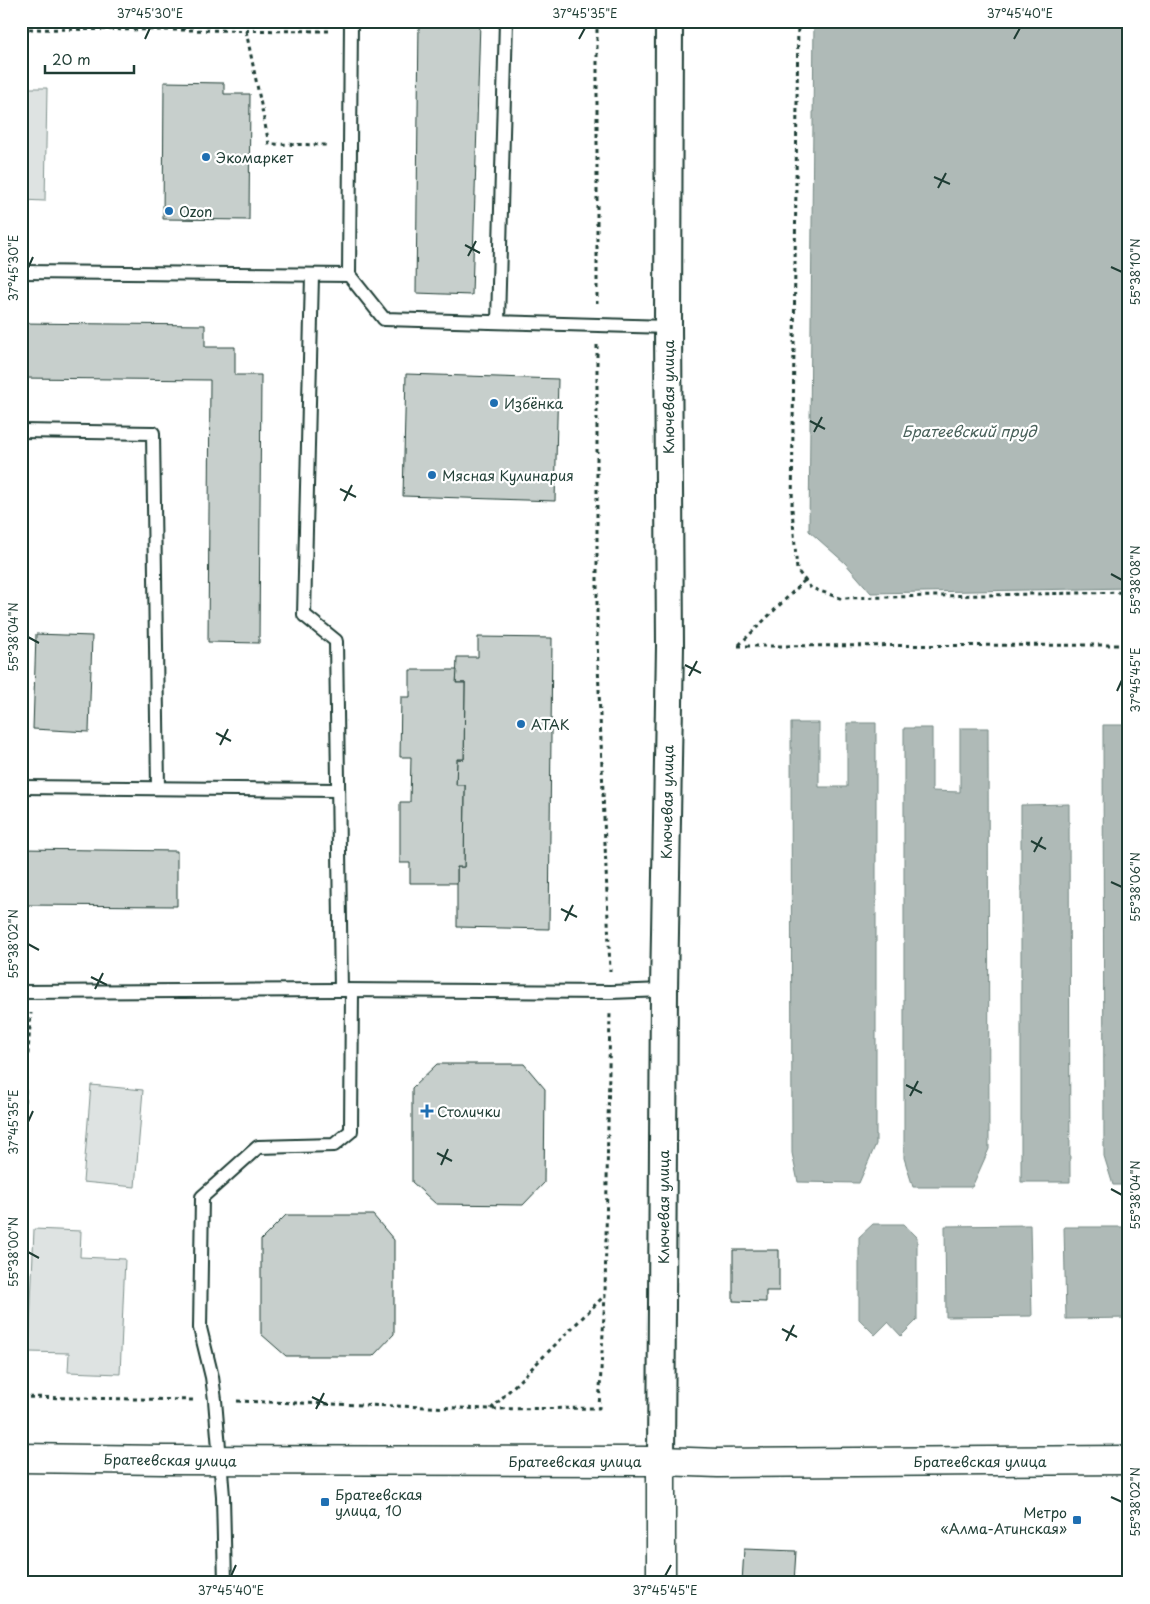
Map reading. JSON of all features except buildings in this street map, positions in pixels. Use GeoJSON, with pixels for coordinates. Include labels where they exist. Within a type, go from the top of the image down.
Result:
{"type":"FeatureCollection","features":[{"type":"Feature","properties":{"kind":"street","name":"Ключевая улица"},"geometry":{"type":"LineString","coordinates":[[661,1583],[664,990],[670,646],[669,21]]}},
{"type":"Feature","properties":{"kind":"street","name":"Братеевская улица"},"geometry":{"type":"LineString","coordinates":[[21,1458],[661,1461],[718,1463],[1129,1460]]}},
{"type":"Feature","properties":{"kind":"lane"},"geometry":{"type":"LineString","coordinates":[[498,322],[506,21]]}},
{"type":"Feature","properties":{"kind":"lane"},"geometry":{"type":"LineString","coordinates":[[350,26],[349,275],[384,319],[668,327]]}},
{"type":"Feature","properties":{"kind":"lane"},"geometry":{"type":"LineString","coordinates":[[21,272],[349,275]]}},
{"type":"Feature","properties":{"kind":"lane"},"geometry":{"type":"LineString","coordinates":[[225,1583],[223,1496],[215,1400],[212,1377],[200,1328],[202,1197],[258,1147],[334,1145],[351,1131],[338,790],[336,641],[304,615],[312,275]]}},
{"type":"Feature","properties":{"kind":"lane"},"geometry":{"type":"LineString","coordinates":[[21,431],[153,432],[158,788]]}},
{"type":"Feature","properties":{"kind":"lane"},"geometry":{"type":"LineString","coordinates":[[21,787],[338,790]]}},
{"type":"Feature","properties":{"kind":"lane"},"geometry":{"type":"LineString","coordinates":[[27,992],[611,992],[664,990]]}},
{"type":"Feature","properties":{"kind":"path"},"geometry":{"type":"LineString","coordinates":[[183,21],[183,30]]}},
{"type":"Feature","properties":{"kind":"path"},"geometry":{"type":"LineString","coordinates":[[21,1397],[215,1400],[490,1409],[599,1408],[605,1295],[611,992],[597,639],[596,21]]}},
{"type":"Feature","properties":{"kind":"path"},"geometry":{"type":"LineString","coordinates":[[798,21],[792,509],[797,570],[811,588],[840,598],[1129,592]]}},
{"type":"Feature","properties":{"kind":"path"},"geometry":{"type":"LineString","coordinates":[[21,29],[246,31],[350,26]]}},
{"type":"Feature","properties":{"kind":"path"},"geometry":{"type":"LineString","coordinates":[[246,31],[269,144],[350,146]]}},
{"type":"Feature","properties":{"kind":"path"},"geometry":{"type":"LineString","coordinates":[[804,580],[738,646],[1129,645]]}},
{"type":"Feature","properties":{"kind":"path"},"geometry":{"type":"LineString","coordinates":[[21,1142],[27,992]]}},
{"type":"Feature","properties":{"kind":"path"},"geometry":{"type":"LineString","coordinates":[[490,1409],[605,1295]]}},
{"type":"Feature","properties":{"kind":"shaded area"},"geometry":{"type":"Polygon","coordinates":[[[21,88],[47,88],[45,201],[21,200],[21,88]]]}},
{"type":"Feature","properties":{"kind":"shaded area"},"geometry":{"type":"Polygon","coordinates":[[[91,1085],[143,1090],[135,1187],[83,1182],[91,1085]]]}},
{"type":"Feature","properties":{"kind":"shaded area"},"geometry":{"type":"Polygon","coordinates":[[[34,1229],[81,1231],[80,1257],[125,1259],[120,1374],[68,1372],[69,1353],[29,1352],[34,1229]]]}},
{"type":"Feature","properties":{"kind":"water","name":"Братеевский пруд"},"geometry":{"type":"Polygon","coordinates":[[[814,21],[1129,21],[1129,588],[871,593],[845,563],[809,531],[814,21]]]}},
{"type":"Feature","properties":{"kind":"water"},"geometry":{"type":"Polygon","coordinates":[[[791,723],[819,723],[819,787],[847,787],[847,723],[876,723],[876,1144],[859,1183],[798,1182],[792,1153],[791,723]]]}},
{"type":"Feature","properties":{"kind":"water"},"geometry":{"type":"Polygon","coordinates":[[[1103,725],[1129,725],[1129,1185],[1113,1185],[1104,1156],[1103,725]]]}},
{"type":"Feature","properties":{"kind":"water"},"geometry":{"type":"Polygon","coordinates":[[[904,728],[932,728],[932,791],[960,792],[960,728],[988,728],[989,1149],[972,1187],[913,1187],[904,1158],[904,728]]]}},
{"type":"Feature","properties":{"kind":"water"},"geometry":{"type":"Polygon","coordinates":[[[1069,804],[1070,1182],[1021,1182],[1021,805],[1069,804]]]}},
{"type":"Feature","properties":{"kind":"water"},"geometry":{"type":"Polygon","coordinates":[[[873,1224],[904,1224],[917,1237],[917,1320],[901,1336],[888,1322],[875,1335],[859,1319],[859,1237],[873,1224]]]}},
{"type":"Feature","properties":{"kind":"water"},"geometry":{"type":"Polygon","coordinates":[[[1030,1225],[1032,1316],[946,1317],[945,1226],[1030,1225]]]}},
{"type":"Feature","properties":{"kind":"water"},"geometry":{"type":"Polygon","coordinates":[[[1064,1227],[1129,1227],[1129,1318],[1066,1319],[1064,1227]]]}},
{"type":"Feature","properties":{"kind":"place","name":"Экомаркет"},"geometry":{"type":"Point","coordinates":[206,157]}},
{"type":"Feature","properties":{"kind":"place","name":"Ozon"},"geometry":{"type":"Point","coordinates":[169,211]}},
{"type":"Feature","properties":{"kind":"place","name":"Избёнка"},"geometry":{"type":"Point","coordinates":[494,403]}},
{"type":"Feature","properties":{"kind":"place","name":"Мясная Кулинария"},"geometry":{"type":"Point","coordinates":[432,475]}},
{"type":"Feature","properties":{"kind":"place","name":"АТАК"},"geometry":{"type":"Point","coordinates":[521,724]}},
{"type":"Feature","properties":{"kind":"place","name":"Столички"},"geometry":{"type":"Point","coordinates":[427,1111]}},
{"type":"Feature","properties":{"kind":"place","name":"Братеевская улица, 10"},"geometry":{"type":"Point","coordinates":[325,1502]}},
{"type":"Feature","properties":{"kind":"place","name":"Метро «Алма-Атинская»"},"geometry":{"type":"Point","coordinates":[1077,1520]}}]}
